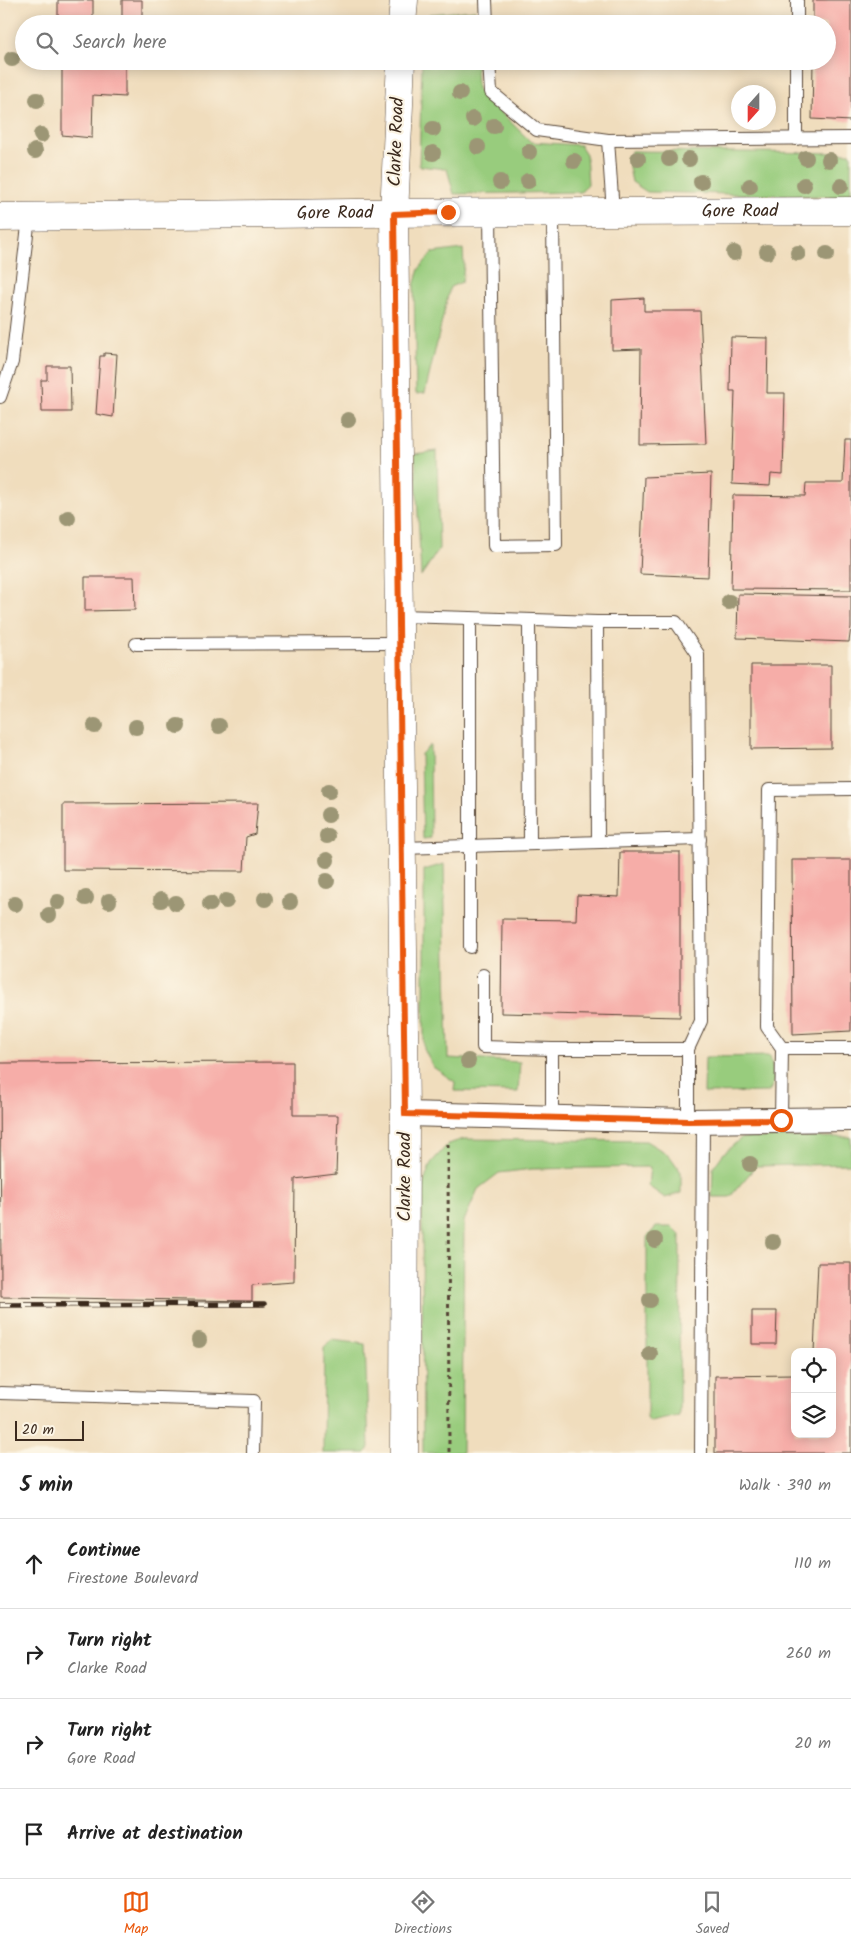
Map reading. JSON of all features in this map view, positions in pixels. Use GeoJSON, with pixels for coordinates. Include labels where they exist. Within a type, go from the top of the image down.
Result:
{"type":"FeatureCollection","features":[{"type":"Feature","properties":{"kind":"main road"},"geometry":{"type":"LineString","coordinates":[[403,15],[404,0]]}},
{"type":"Feature","properties":{"kind":"main road","name":"Clarke Road"},"geometry":{"type":"LineString","coordinates":[[400,70],[394,214],[405,1114],[404,1453]]}},
{"type":"Feature","properties":{"kind":"main road","name":"Gore Road"},"geometry":{"type":"LineString","coordinates":[[0,217],[353,212],[394,214],[851,211]]}},
{"type":"Feature","properties":{"kind":"street"},"geometry":{"type":"LineString","coordinates":[[405,1114],[695,1121],[851,1119]]}},
{"type":"Feature","properties":{"kind":"lane"},"geometry":{"type":"LineString","coordinates":[[486,0],[487,15]]}},
{"type":"Feature","properties":{"kind":"lane"},"geometry":{"type":"LineString","coordinates":[[797,0],[797,15]]}},
{"type":"Feature","properties":{"kind":"lane"},"geometry":{"type":"LineString","coordinates":[[490,70],[491,92],[537,130],[608,140],[851,138]]}},
{"type":"Feature","properties":{"kind":"lane"},"geometry":{"type":"LineString","coordinates":[[796,70],[796,139]]}},
{"type":"Feature","properties":{"kind":"lane"},"geometry":{"type":"LineString","coordinates":[[608,140],[612,212]]}},
{"type":"Feature","properties":{"kind":"lane"},"geometry":{"type":"LineString","coordinates":[[490,212],[494,546],[556,545],[553,212]]}},
{"type":"Feature","properties":{"kind":"lane"},"geometry":{"type":"LineString","coordinates":[[0,397],[12,362],[29,217]]}},
{"type":"Feature","properties":{"kind":"lane"},"geometry":{"type":"LineString","coordinates":[[400,616],[529,621],[676,622],[698,654],[701,1021],[688,1049],[695,1121],[701,1453]]}},
{"type":"Feature","properties":{"kind":"lane"},"geometry":{"type":"LineString","coordinates":[[470,618],[470,948]]}},
{"type":"Feature","properties":{"kind":"lane"},"geometry":{"type":"LineString","coordinates":[[529,621],[530,844]]}},
{"type":"Feature","properties":{"kind":"lane"},"geometry":{"type":"LineString","coordinates":[[597,622],[598,842]]}},
{"type":"Feature","properties":{"kind":"lane"},"geometry":{"type":"LineString","coordinates":[[136,644],[400,643]]}},
{"type":"Feature","properties":{"kind":"lane"},"geometry":{"type":"LineString","coordinates":[[781,1120],[782,1048],[767,1027],[769,790],[851,789]]}},
{"type":"Feature","properties":{"kind":"lane"},"geometry":{"type":"LineString","coordinates":[[402,848],[700,839]]}},
{"type":"Feature","properties":{"kind":"lane"},"geometry":{"type":"LineString","coordinates":[[483,975],[482,1047],[688,1049]]}},
{"type":"Feature","properties":{"kind":"lane"},"geometry":{"type":"LineString","coordinates":[[552,1048],[552,1118]]}},
{"type":"Feature","properties":{"kind":"lane"},"geometry":{"type":"LineString","coordinates":[[782,1048],[851,1048]]}},
{"type":"Feature","properties":{"kind":"lane"},"geometry":{"type":"LineString","coordinates":[[0,1393],[254,1401],[252,1453]]}},
{"type":"Feature","properties":{"kind":"path"},"geometry":{"type":"LineString","coordinates":[[448,1144],[449,1453]]}},
{"type":"Feature","properties":{"kind":"green space"},"geometry":{"type":"Polygon","coordinates":[[[475,10],[475,15],[429,14],[475,10]]]}},
{"type":"Feature","properties":{"kind":"green space"},"geometry":{"type":"Polygon","coordinates":[[[422,70],[476,70],[477,89],[531,142],[580,145],[586,154],[588,184],[581,192],[454,194],[447,169],[419,166],[422,70]]]}},
{"type":"Feature","properties":{"kind":"green space"},"geometry":{"type":"Polygon","coordinates":[[[631,151],[851,153],[851,197],[647,192],[632,182],[629,167],[631,151]]]}},
{"type":"Feature","properties":{"kind":"green space"},"geometry":{"type":"Polygon","coordinates":[[[463,249],[462,282],[450,287],[425,393],[416,394],[414,286],[419,269],[432,253],[463,249]]]}},
{"type":"Feature","properties":{"kind":"green space"},"geometry":{"type":"Polygon","coordinates":[[[437,451],[439,549],[421,576],[415,454],[437,451]]]}},
{"type":"Feature","properties":{"kind":"green space"},"geometry":{"type":"Polygon","coordinates":[[[430,745],[431,838],[423,839],[421,754],[430,745]]]}},
{"type":"Feature","properties":{"kind":"green space"},"geometry":{"type":"Polygon","coordinates":[[[444,864],[448,1058],[520,1062],[518,1092],[454,1091],[455,1082],[433,1067],[424,1049],[424,870],[444,864]]]}},
{"type":"Feature","properties":{"kind":"green space"},"geometry":{"type":"Polygon","coordinates":[[[770,1056],[775,1079],[769,1092],[704,1093],[705,1057],[770,1056]]]}},
{"type":"Feature","properties":{"kind":"green space"},"geometry":{"type":"Polygon","coordinates":[[[851,1137],[851,1164],[756,1166],[730,1197],[712,1197],[713,1168],[723,1154],[741,1138],[851,1137]]]}},
{"type":"Feature","properties":{"kind":"green space"},"geometry":{"type":"Polygon","coordinates":[[[464,1139],[646,1141],[669,1155],[681,1172],[681,1193],[665,1198],[648,1186],[650,1167],[532,1169],[499,1173],[478,1189],[464,1221],[462,1453],[423,1453],[422,1210],[424,1182],[431,1163],[448,1144],[464,1139]]]}},
{"type":"Feature","properties":{"kind":"green space"},"geometry":{"type":"Polygon","coordinates":[[[656,1227],[672,1227],[680,1235],[679,1416],[650,1422],[647,1418],[647,1237],[656,1227]]]}},
{"type":"Feature","properties":{"kind":"green space"},"geometry":{"type":"Polygon","coordinates":[[[332,1340],[365,1344],[369,1447],[366,1453],[323,1453],[324,1347],[332,1340]]]}},
{"type":"Feature","properties":{"kind":"building"},"geometry":{"type":"Polygon","coordinates":[[[58,0],[93,0],[93,15],[58,15],[58,0]]]}},
{"type":"Feature","properties":{"kind":"building"},"geometry":{"type":"Polygon","coordinates":[[[122,0],[142,0],[142,15],[122,15],[122,0]]]}},
{"type":"Feature","properties":{"kind":"building"},"geometry":{"type":"Polygon","coordinates":[[[813,0],[851,0],[851,121],[812,119],[813,70],[836,70],[836,15],[813,15],[813,0]]]}},
{"type":"Feature","properties":{"kind":"building"},"geometry":{"type":"Polygon","coordinates":[[[62,70],[125,70],[125,97],[93,95],[92,138],[62,135],[62,70]]]}},
{"type":"Feature","properties":{"kind":"building"},"geometry":{"type":"Polygon","coordinates":[[[644,298],[644,311],[700,311],[706,444],[640,445],[641,349],[612,350],[612,300],[644,298]]]}},
{"type":"Feature","properties":{"kind":"building"},"geometry":{"type":"Polygon","coordinates":[[[731,337],[768,338],[767,393],[785,393],[783,475],[771,474],[770,486],[732,484],[735,391],[730,391],[731,337]]]}},
{"type":"Feature","properties":{"kind":"building"},"geometry":{"type":"Polygon","coordinates":[[[104,353],[117,354],[113,417],[96,414],[100,356],[104,356],[104,353]]]}},
{"type":"Feature","properties":{"kind":"building"},"geometry":{"type":"Polygon","coordinates":[[[47,366],[70,366],[71,412],[42,412],[41,380],[47,380],[47,366]]]}},
{"type":"Feature","properties":{"kind":"building"},"geometry":{"type":"Polygon","coordinates":[[[845,440],[851,440],[851,590],[731,589],[733,495],[805,496],[806,483],[843,483],[845,440]]]}},
{"type":"Feature","properties":{"kind":"building"},"geometry":{"type":"Polygon","coordinates":[[[711,474],[708,577],[640,574],[644,477],[711,474]]]}},
{"type":"Feature","properties":{"kind":"building"},"geometry":{"type":"Polygon","coordinates":[[[85,577],[134,577],[135,610],[85,611],[85,577]]]}},
{"type":"Feature","properties":{"kind":"building"},"geometry":{"type":"Polygon","coordinates":[[[738,594],[851,596],[849,642],[737,638],[738,594]]]}},
{"type":"Feature","properties":{"kind":"building"},"geometry":{"type":"Polygon","coordinates":[[[751,665],[831,665],[831,748],[751,749],[751,665]]]}},
{"type":"Feature","properties":{"kind":"building"},"geometry":{"type":"Polygon","coordinates":[[[258,803],[255,834],[246,837],[244,871],[63,870],[63,804],[258,803]]]}},
{"type":"Feature","properties":{"kind":"building"},"geometry":{"type":"Polygon","coordinates":[[[620,852],[680,852],[680,1017],[501,1013],[502,919],[576,920],[577,895],[619,897],[620,852]]]}},
{"type":"Feature","properties":{"kind":"building"},"geometry":{"type":"Polygon","coordinates":[[[792,860],[851,860],[851,1031],[793,1034],[792,860]]]}},
{"type":"Feature","properties":{"kind":"building"},"geometry":{"type":"Polygon","coordinates":[[[293,1062],[293,1115],[338,1115],[336,1174],[295,1179],[294,1282],[252,1285],[252,1301],[1,1297],[0,1063],[293,1062]]]}},
{"type":"Feature","properties":{"kind":"building"},"geometry":{"type":"Polygon","coordinates":[[[818,1263],[851,1263],[851,1453],[715,1453],[715,1376],[791,1375],[791,1438],[836,1438],[836,1348],[814,1348],[818,1263]]]}},
{"type":"Feature","properties":{"kind":"building"},"geometry":{"type":"Polygon","coordinates":[[[752,1311],[777,1311],[776,1344],[752,1344],[752,1311]]]}},
{"type":"Feature","properties":{"kind":"railway"},"geometry":{"type":"LineString","coordinates":[[0,1305],[264,1304]]}},
{"type":"Feature","properties":{"kind":"route"},"geometry":{"type":"LineString","coordinates":[[448,212],[394,214],[405,1114],[688,1121],[781,1120]]}}]}
